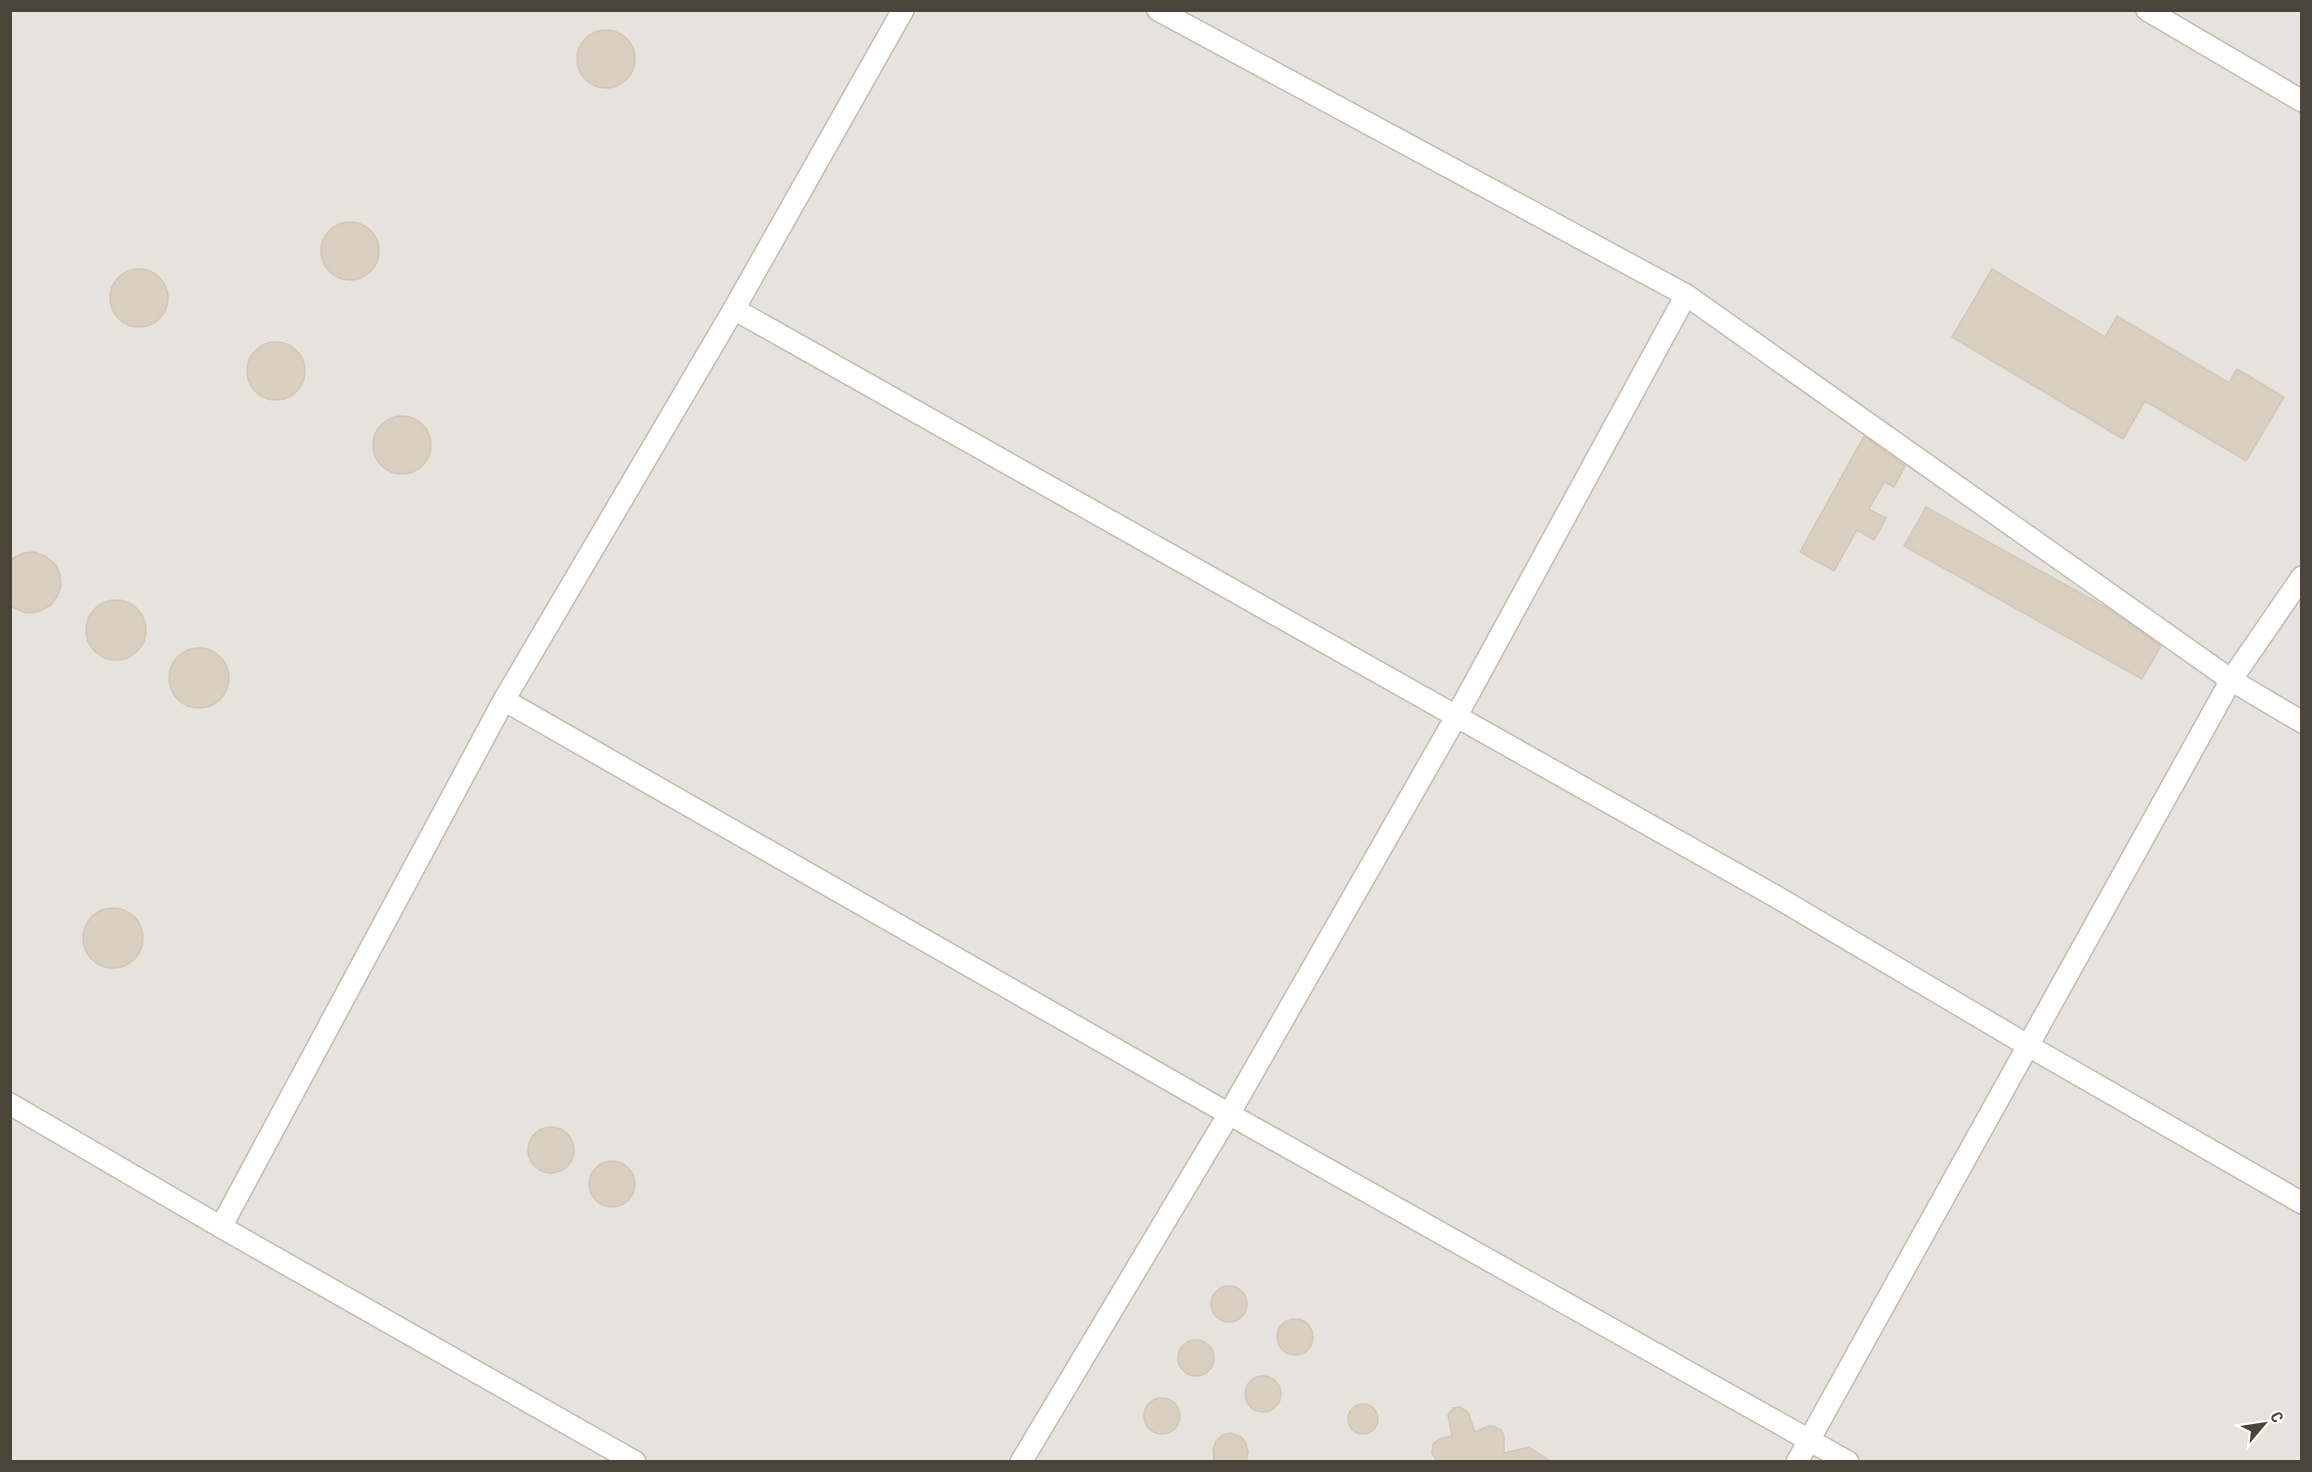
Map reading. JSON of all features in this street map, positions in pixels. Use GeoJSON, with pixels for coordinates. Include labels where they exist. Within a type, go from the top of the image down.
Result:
{"type":"FeatureCollection","features":[{"type":"Feature","properties":{"kind":"lane"},"geometry":{"type":"LineString","coordinates":[[221,1227],[504,700],[734,309],[903,10]]}},
{"type":"Feature","properties":{"kind":"lane"},"geometry":{"type":"LineString","coordinates":[[1158,10],[1686,295],[2231,680],[2301,722]]}},
{"type":"Feature","properties":{"kind":"lane"},"geometry":{"type":"LineString","coordinates":[[2147,10],[2301,101]]}},
{"type":"Feature","properties":{"kind":"lane"},"geometry":{"type":"LineString","coordinates":[[1021,1461],[1229,1114],[1456,717],[1686,295]]}},
{"type":"Feature","properties":{"kind":"lane"},"geometry":{"type":"LineString","coordinates":[[734,309],[1775,896],[2301,1203]]}},
{"type":"Feature","properties":{"kind":"lane"},"geometry":{"type":"LineString","coordinates":[[1797,1461],[2231,680],[2301,577]]}},
{"type":"Feature","properties":{"kind":"lane"},"geometry":{"type":"LineString","coordinates":[[504,700],[1229,1114],[1848,1461]]}},
{"type":"Feature","properties":{"kind":"lane"},"geometry":{"type":"LineString","coordinates":[[10,1104],[221,1227],[635,1461]]}},
{"type":"Feature","properties":{"kind":"shaded area"},"geometry":{"type":"Polygon","coordinates":[[[11,11],[2301,11],[2301,1461],[11,1461],[11,11]]]}},
{"type":"Feature","properties":{"kind":"building"},"geometry":{"type":"Polygon","coordinates":[[[600,30],[612,30],[627,38],[635,53],[635,65],[627,80],[612,88],[600,88],[585,80],[577,65],[577,53],[585,38],[600,30]]]}},
{"type":"Feature","properties":{"kind":"building"},"geometry":{"type":"Polygon","coordinates":[[[344,222],[356,222],[371,230],[379,245],[379,257],[371,272],[356,280],[344,280],[329,272],[321,257],[321,245],[329,230],[344,222]]]}},
{"type":"Feature","properties":{"kind":"building"},"geometry":{"type":"Polygon","coordinates":[[[133,269],[145,269],[160,277],[168,292],[168,304],[160,319],[145,327],[133,327],[118,319],[110,304],[110,292],[118,277],[133,269]]]}},
{"type":"Feature","properties":{"kind":"building"},"geometry":{"type":"Polygon","coordinates":[[[1992,269],[2105,337],[2117,316],[2229,383],[2237,369],[2284,397],[2246,461],[2145,401],[2123,439],[1952,337],[1992,269]]]}},
{"type":"Feature","properties":{"kind":"building"},"geometry":{"type":"Polygon","coordinates":[[[270,342],[282,342],[297,350],[305,365],[305,377],[297,392],[282,400],[270,400],[255,392],[247,377],[247,365],[255,350],[270,342]]]}},
{"type":"Feature","properties":{"kind":"building"},"geometry":{"type":"Polygon","coordinates":[[[396,416],[408,416],[423,424],[431,439],[431,451],[423,466],[408,474],[396,474],[381,466],[373,451],[373,439],[381,424],[396,416]]]}},
{"type":"Feature","properties":{"kind":"building"},"geometry":{"type":"Polygon","coordinates":[[[1864,436],[1905,466],[1894,487],[1884,482],[1869,509],[1886,518],[1874,540],[1857,530],[1834,571],[1800,552],[1864,436]]]}},
{"type":"Feature","properties":{"kind":"building"},"geometry":{"type":"Polygon","coordinates":[[[1926,507],[2107,608],[2161,646],[2142,679],[1904,546],[1926,507]]]}},
{"type":"Feature","properties":{"kind":"building"},"geometry":{"type":"Polygon","coordinates":[[[34,552],[45,556],[56,565],[61,586],[51,605],[38,612],[26,613],[10,606],[10,560],[23,553],[34,552]]]}},
{"type":"Feature","properties":{"kind":"building"},"geometry":{"type":"Polygon","coordinates":[[[110,600],[122,600],[133,605],[141,613],[146,630],[144,642],[133,655],[122,660],[110,660],[99,655],[91,647],[86,636],[86,624],[91,613],[99,605],[110,600]]]}},
{"type":"Feature","properties":{"kind":"building"},"geometry":{"type":"Polygon","coordinates":[[[193,648],[205,648],[216,653],[224,661],[229,678],[227,690],[216,703],[205,708],[193,708],[182,703],[174,695],[169,684],[169,672],[174,661],[182,653],[193,648]]]}},
{"type":"Feature","properties":{"kind":"building"},"geometry":{"type":"Polygon","coordinates":[[[107,908],[119,908],[130,913],[138,921],[143,938],[141,950],[130,963],[119,968],[107,968],[96,963],[88,955],[83,944],[83,932],[88,921],[96,913],[107,908]]]}},
{"type":"Feature","properties":{"kind":"building"},"geometry":{"type":"Polygon","coordinates":[[[551,1127],[567,1134],[574,1150],[567,1166],[551,1173],[535,1166],[528,1150],[535,1134],[551,1127]]]}},
{"type":"Feature","properties":{"kind":"building"},"geometry":{"type":"Polygon","coordinates":[[[612,1161],[628,1168],[635,1184],[628,1200],[612,1207],[596,1200],[589,1184],[596,1168],[612,1161]]]}},
{"type":"Feature","properties":{"kind":"building"},"geometry":{"type":"Polygon","coordinates":[[[1229,1286],[1242,1291],[1247,1304],[1242,1317],[1229,1322],[1216,1317],[1211,1304],[1216,1291],[1229,1286]]]}},
{"type":"Feature","properties":{"kind":"building"},"geometry":{"type":"Polygon","coordinates":[[[1295,1319],[1308,1324],[1313,1337],[1308,1350],[1295,1355],[1282,1350],[1277,1337],[1282,1324],[1295,1319]]]}},
{"type":"Feature","properties":{"kind":"building"},"geometry":{"type":"Polygon","coordinates":[[[1196,1340],[1209,1345],[1214,1358],[1209,1371],[1196,1376],[1183,1371],[1178,1358],[1183,1345],[1196,1340]]]}},
{"type":"Feature","properties":{"kind":"building"},"geometry":{"type":"Polygon","coordinates":[[[1263,1376],[1276,1381],[1281,1394],[1276,1407],[1263,1412],[1250,1407],[1245,1394],[1250,1381],[1263,1376]]]}},
{"type":"Feature","properties":{"kind":"building"},"geometry":{"type":"Polygon","coordinates":[[[1162,1398],[1175,1403],[1180,1416],[1175,1429],[1162,1434],[1149,1429],[1144,1416],[1149,1403],[1162,1398]]]}},
{"type":"Feature","properties":{"kind":"building"},"geometry":{"type":"Polygon","coordinates":[[[1363,1404],[1374,1408],[1378,1419],[1374,1430],[1363,1434],[1352,1430],[1348,1419],[1352,1408],[1363,1404]]]}},
{"type":"Feature","properties":{"kind":"building"},"geometry":{"type":"Polygon","coordinates":[[[1460,1407],[1468,1412],[1475,1432],[1489,1426],[1501,1430],[1504,1436],[1504,1453],[1529,1447],[1550,1461],[1436,1460],[1432,1453],[1433,1444],[1439,1439],[1452,1436],[1448,1415],[1453,1408],[1460,1407]]]}},
{"type":"Feature","properties":{"kind":"building"},"geometry":{"type":"Polygon","coordinates":[[[1230,1433],[1241,1437],[1246,1443],[1248,1453],[1246,1461],[1214,1461],[1213,1449],[1216,1441],[1230,1433]]]}}]}
